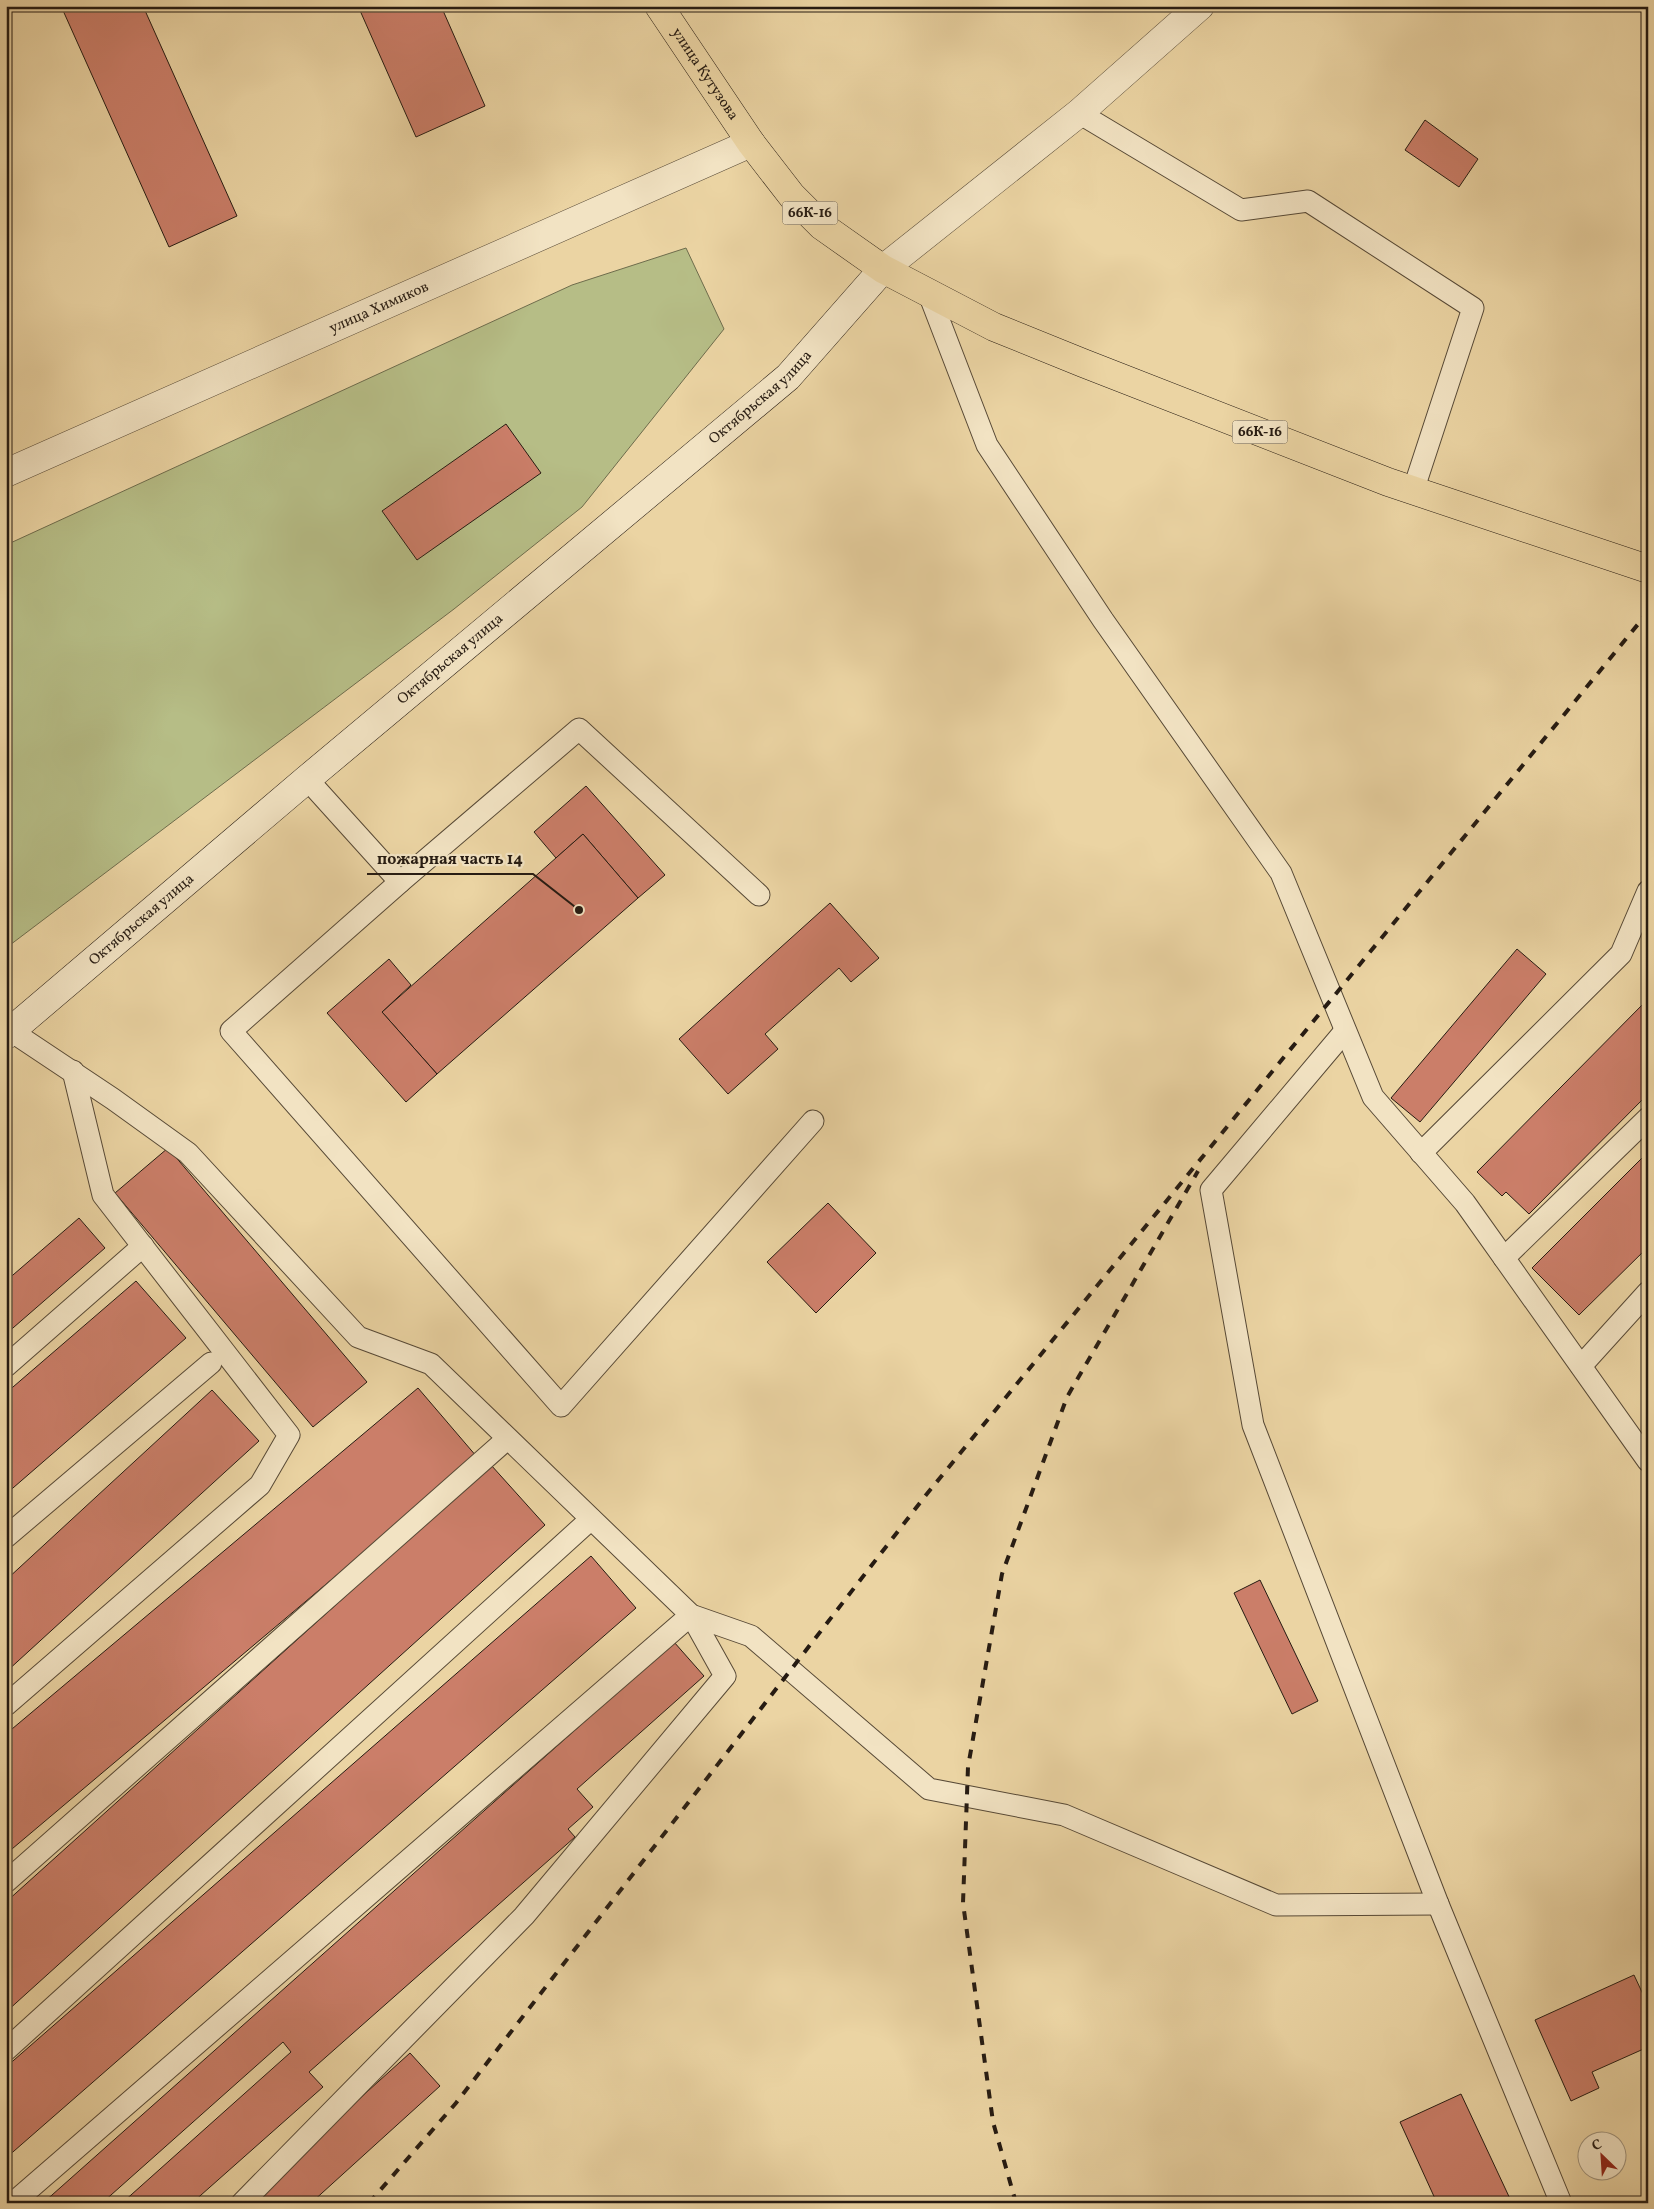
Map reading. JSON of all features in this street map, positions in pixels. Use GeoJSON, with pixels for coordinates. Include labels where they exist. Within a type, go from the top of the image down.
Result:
{"type":"FeatureCollection","features":[{"type":"Feature","properties":{"kind":"main road","name":"улица Кутузова"},"geometry":{"type":"LineString","coordinates":[[659,6],[751,143]]}},
{"type":"Feature","properties":{"kind":"main road","name":"66К-16"},"geometry":{"type":"LineString","coordinates":[[751,143],[792,196],[822,226],[883,269],[994,327],[1413,491],[1648,569]]}},
{"type":"Feature","properties":{"kind":"street","name":"Октябрьская улица"},"geometry":{"type":"LineString","coordinates":[[9,1033],[307,778],[788,377],[883,269],[1079,113],[1200,6]]}},
{"type":"Feature","properties":{"kind":"street","name":"улица Химиков"},"geometry":{"type":"LineString","coordinates":[[6,474],[751,143]]}},
{"type":"Feature","properties":{"kind":"lane"},"geometry":{"type":"LineString","coordinates":[[1079,113],[1241,210],[1308,201],[1473,308],[1413,491]]}},
{"type":"Feature","properties":{"kind":"lane"},"geometry":{"type":"LineString","coordinates":[[929,294],[987,445],[1103,620],[1280,873],[1373,1098],[1465,1203],[1648,1461]]}},
{"type":"Feature","properties":{"kind":"lane"},"geometry":{"type":"LineString","coordinates":[[759,895],[579,728],[400,882],[231,1032],[561,1406],[813,1120]]}},
{"type":"Feature","properties":{"kind":"lane"},"geometry":{"type":"LineString","coordinates":[[307,778],[400,882]]}},
{"type":"Feature","properties":{"kind":"lane"},"geometry":{"type":"LineString","coordinates":[[1421,1153],[1621,954],[1648,891]]}},
{"type":"Feature","properties":{"kind":"lane"},"geometry":{"type":"LineString","coordinates":[[1345,1031],[1211,1190],[1253,1425],[1438,1904],[1561,2203]]}},
{"type":"Feature","properties":{"kind":"lane"},"geometry":{"type":"LineString","coordinates":[[9,1033],[73,1071],[188,1153],[358,1337],[431,1364],[690,1616],[725,1676],[524,1916],[242,2203]]}},
{"type":"Feature","properties":{"kind":"lane"},"geometry":{"type":"LineString","coordinates":[[6,1704],[260,1485],[289,1435],[103,1195],[73,1071]]}},
{"type":"Feature","properties":{"kind":"lane"},"geometry":{"type":"LineString","coordinates":[[1504,1258],[1648,1118]]}},
{"type":"Feature","properties":{"kind":"lane"},"geometry":{"type":"LineString","coordinates":[[6,1366],[143,1246]]}},
{"type":"Feature","properties":{"kind":"lane"},"geometry":{"type":"LineString","coordinates":[[1581,1366],[1648,1292]]}},
{"type":"Feature","properties":{"kind":"lane"},"geometry":{"type":"LineString","coordinates":[[6,1537],[211,1363]]}},
{"type":"Feature","properties":{"kind":"lane"},"geometry":{"type":"LineString","coordinates":[[6,1882],[507,1439]]}},
{"type":"Feature","properties":{"kind":"lane"},"geometry":{"type":"LineString","coordinates":[[6,2050],[591,1519]]}},
{"type":"Feature","properties":{"kind":"lane"},"geometry":{"type":"LineString","coordinates":[[690,1616],[751,1636],[929,1789],[1064,1815],[1276,1905],[1438,1904]]}},
{"type":"Feature","properties":{"kind":"lane"},"geometry":{"type":"LineString","coordinates":[[13,2203],[690,1616]]}},
{"type":"Feature","properties":{"kind":"green space"},"geometry":{"type":"Polygon","coordinates":[[[686,248],[724,329],[582,507],[454,609],[6,948],[6,545],[572,285],[686,248]]]}},
{"type":"Feature","properties":{"kind":"building"},"geometry":{"type":"Polygon","coordinates":[[[61,6],[143,6],[237,216],[169,247],[61,6]]]}},
{"type":"Feature","properties":{"kind":"building"},"geometry":{"type":"Polygon","coordinates":[[[358,6],[441,6],[485,106],[416,137],[358,6]]]}},
{"type":"Feature","properties":{"kind":"building"},"geometry":{"type":"Polygon","coordinates":[[[1425,120],[1478,159],[1459,187],[1405,150],[1425,120]]]}},
{"type":"Feature","properties":{"kind":"building"},"geometry":{"type":"Polygon","coordinates":[[[506,424],[541,473],[417,560],[382,511],[506,424]]]}},
{"type":"Feature","properties":{"kind":"building"},"geometry":{"type":"Polygon","coordinates":[[[586,786],[665,875],[638,898],[583,834],[556,858],[534,832],[586,786]]]}},
{"type":"Feature","properties":{"kind":"building"},"geometry":{"type":"Polygon","coordinates":[[[583,834],[638,898],[437,1074],[382,1012],[583,834]]]}},
{"type":"Feature","properties":{"kind":"building"},"geometry":{"type":"Polygon","coordinates":[[[830,903],[879,958],[851,982],[839,968],[765,1034],[778,1049],[728,1094],[679,1039],[830,903]]]}},
{"type":"Feature","properties":{"kind":"building"},"geometry":{"type":"Polygon","coordinates":[[[1517,949],[1546,974],[1420,1122],[1391,1098],[1517,949]]]}},
{"type":"Feature","properties":{"kind":"building"},"geometry":{"type":"Polygon","coordinates":[[[389,959],[411,985],[382,1012],[437,1074],[406,1102],[327,1013],[389,959]]]}},
{"type":"Feature","properties":{"kind":"building"},"geometry":{"type":"Polygon","coordinates":[[[1648,999],[1648,1044],[1644,1048],[1648,1051],[1648,1094],[1529,1214],[1506,1192],[1502,1196],[1477,1172],[1648,999]]]}},
{"type":"Feature","properties":{"kind":"building"},"geometry":{"type":"Polygon","coordinates":[[[168,1148],[367,1382],[313,1427],[115,1193],[168,1148]]]}},
{"type":"Feature","properties":{"kind":"building"},"geometry":{"type":"Polygon","coordinates":[[[1648,1152],[1648,1247],[1579,1315],[1532,1268],[1648,1152]]]}},
{"type":"Feature","properties":{"kind":"building"},"geometry":{"type":"Polygon","coordinates":[[[828,1203],[876,1253],[816,1313],[767,1262],[828,1203]]]}},
{"type":"Feature","properties":{"kind":"building"},"geometry":{"type":"Polygon","coordinates":[[[79,1218],[105,1248],[6,1334],[6,1281],[79,1218]]]}},
{"type":"Feature","properties":{"kind":"building"},"geometry":{"type":"Polygon","coordinates":[[[136,1281],[186,1338],[6,1494],[6,1393],[136,1281]]]}},
{"type":"Feature","properties":{"kind":"building"},"geometry":{"type":"Polygon","coordinates":[[[418,1388],[477,1457],[6,1854],[6,1734],[418,1388]]]}},
{"type":"Feature","properties":{"kind":"building"},"geometry":{"type":"Polygon","coordinates":[[[212,1390],[259,1441],[6,1672],[6,1580],[212,1390]]]}},
{"type":"Feature","properties":{"kind":"building"},"geometry":{"type":"Polygon","coordinates":[[[491,1465],[545,1525],[6,2012],[6,1902],[491,1465]]]}},
{"type":"Feature","properties":{"kind":"building"},"geometry":{"type":"Polygon","coordinates":[[[591,1556],[636,1608],[6,2158],[6,2067],[591,1556]]]}},
{"type":"Feature","properties":{"kind":"building"},"geometry":{"type":"Polygon","coordinates":[[[1260,1580],[1318,1701],[1292,1714],[1234,1593],[1260,1580]]]}},
{"type":"Feature","properties":{"kind":"building"},"geometry":{"type":"Polygon","coordinates":[[[674,1642],[704,1676],[577,1789],[593,1807],[568,1829],[575,1837],[309,2072],[323,2087],[192,2203],[122,2203],[291,2052],[283,2042],[102,2203],[43,2203],[674,1642]]]}},
{"type":"Feature","properties":{"kind":"building"},"geometry":{"type":"Polygon","coordinates":[[[1634,1975],[1648,2005],[1648,2047],[1592,2072],[1599,2088],[1571,2101],[1535,2020],[1634,1975]]]}},
{"type":"Feature","properties":{"kind":"building"},"geometry":{"type":"Polygon","coordinates":[[[410,2053],[440,2086],[311,2203],[244,2203],[410,2053]]]}},
{"type":"Feature","properties":{"kind":"building"},"geometry":{"type":"Polygon","coordinates":[[[1461,2094],[1512,2203],[1437,2203],[1400,2122],[1461,2094]]]}},
{"type":"Feature","properties":{"kind":"railway"},"geometry":{"type":"LineString","coordinates":[[369,2203],[456,2103],[926,1495],[1648,612]]}},
{"type":"Feature","properties":{"kind":"railway"},"geometry":{"type":"LineString","coordinates":[[1016,2203],[993,2122],[963,1903],[968,1767],[1002,1574],[1067,1397],[1198,1171]]}},
{"type":"Feature","properties":{"kind":"place","name":"пожарная часть 14"},"geometry":{"type":"Point","coordinates":[579,910]}}]}
